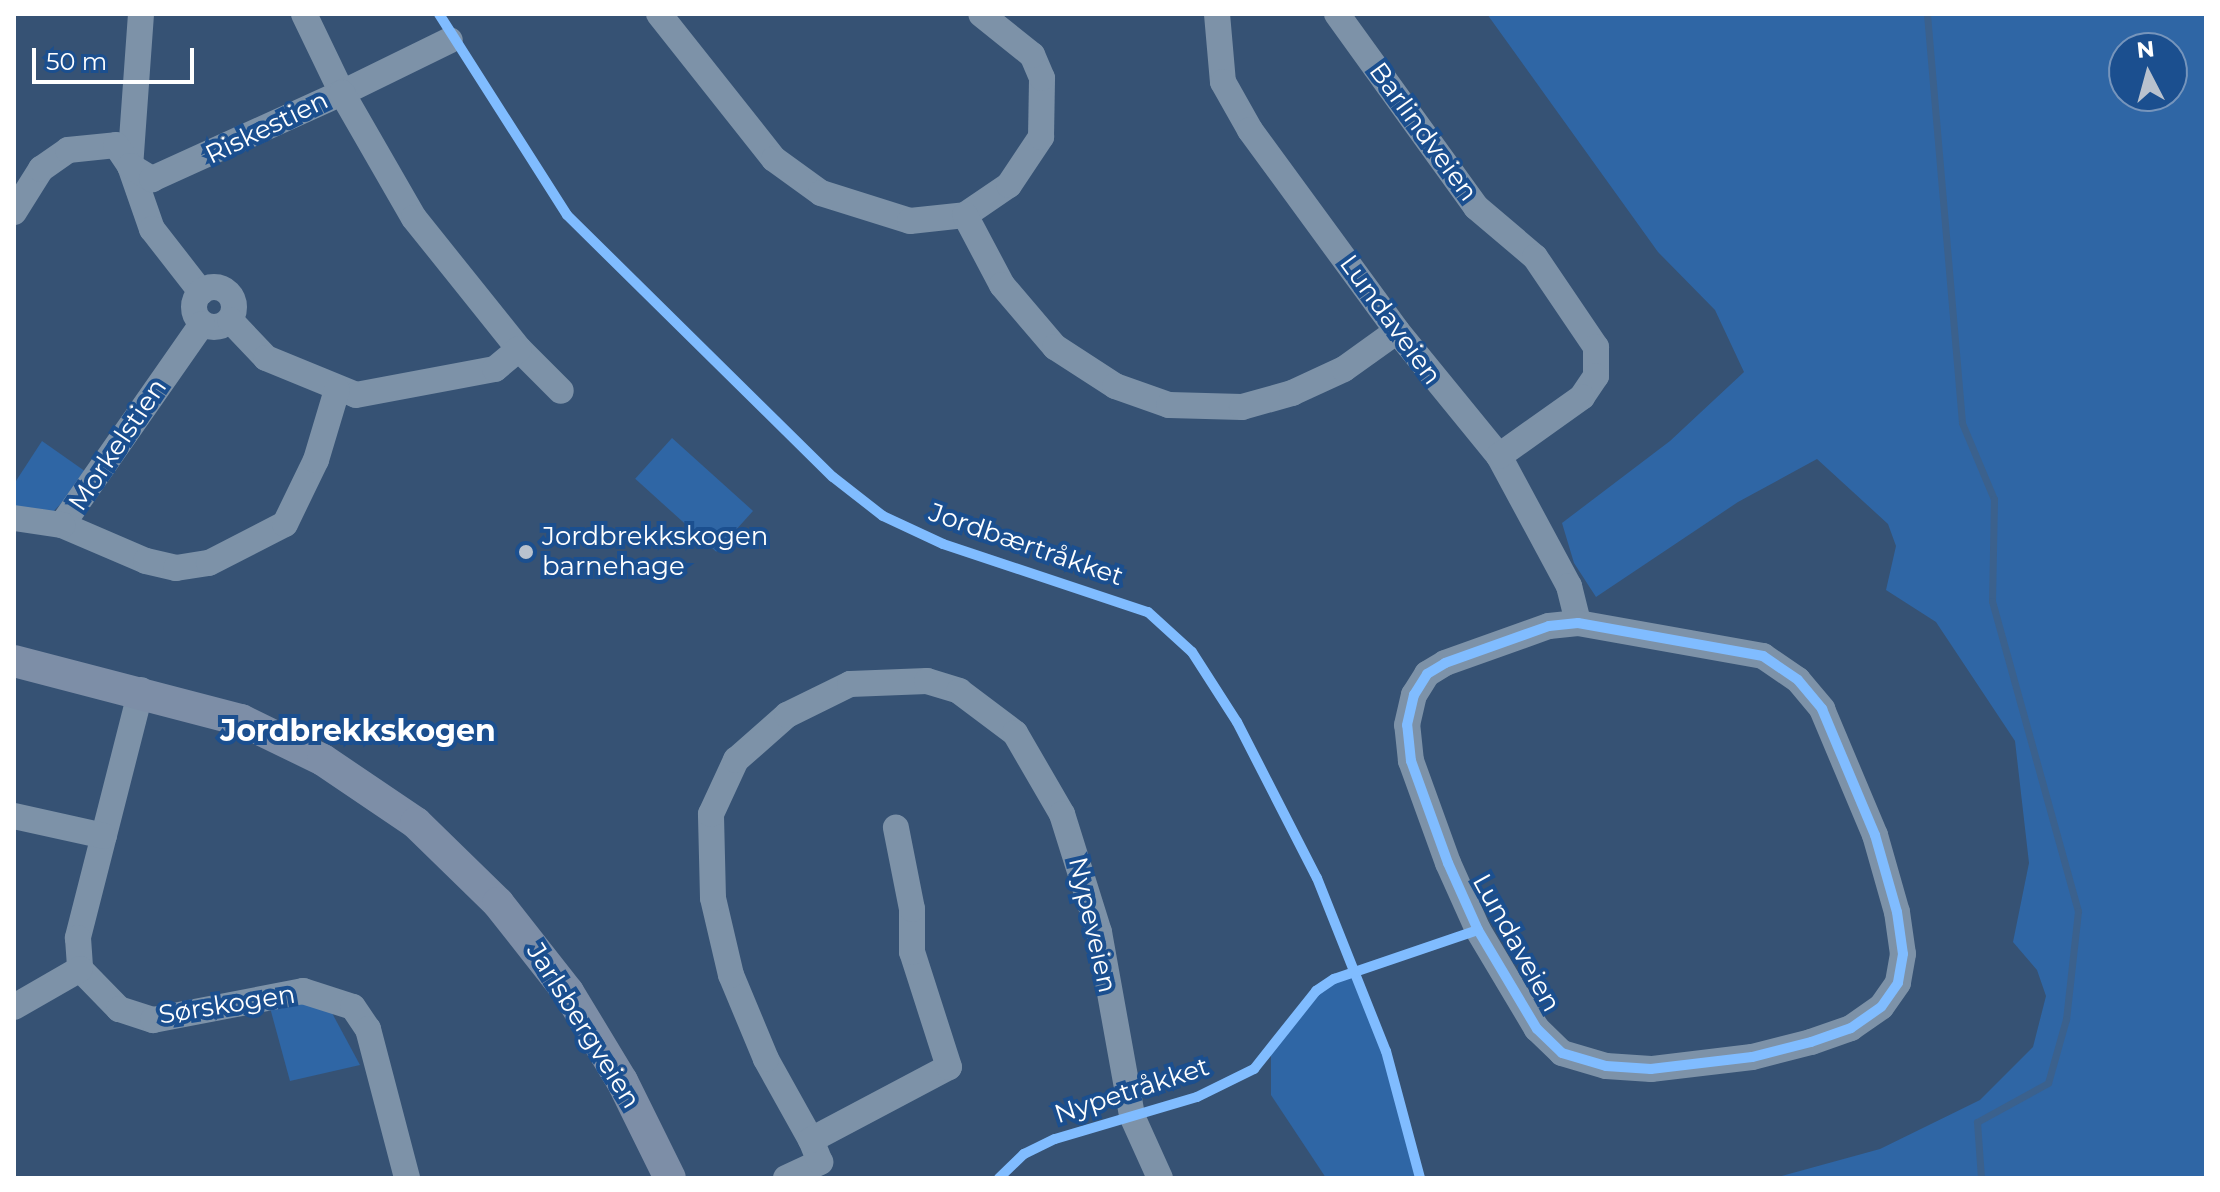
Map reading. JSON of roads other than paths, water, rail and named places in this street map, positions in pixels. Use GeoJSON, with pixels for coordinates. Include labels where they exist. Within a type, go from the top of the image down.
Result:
{"type":"FeatureCollection","features":[{"type":"Feature","properties":{"kind":"main road","name":"Jarlsbergveien"},"geometry":{"type":"LineString","coordinates":[[14,661],[141,690],[297,746],[364,783],[448,849],[568,992],[622,1081],[670,1178]]}},
{"type":"Feature","properties":{"kind":"street"},"geometry":{"type":"LineString","coordinates":[[141,14],[130,166],[152,229],[201,292]]}},
{"type":"Feature","properties":{"kind":"street"},"geometry":{"type":"LineString","coordinates":[[304,14],[342,93],[450,40]]}},
{"type":"Feature","properties":{"kind":"street"},"geometry":{"type":"LineString","coordinates":[[659,14],[774,159],[821,193],[910,221],[965,215],[1009,185],[1029,159],[1045,109],[1032,55],[981,14]]}},
{"type":"Feature","properties":{"kind":"street","name":"Lundaveien"},"geometry":{"type":"LineString","coordinates":[[1217,14],[1223,82],[1250,130],[1397,331],[1499,456],[1569,586],[1578,623]]}},
{"type":"Feature","properties":{"kind":"street","name":"Barlindveien"},"geometry":{"type":"LineString","coordinates":[[1337,14],[1476,207],[1535,257],[1596,347],[1596,376],[1582,397],[1499,456]]}},
{"type":"Feature","properties":{"kind":"street","name":"Riskestien"},"geometry":{"type":"LineString","coordinates":[[14,212],[41,169],[68,150],[116,145],[130,166],[152,179],[178,171],[342,93],[414,218],[519,349],[561,391]]}},
{"type":"Feature","properties":{"kind":"street"},"geometry":{"type":"LineString","coordinates":[[965,215],[1002,285],[1055,347],[1115,386],[1169,405],[1242,407],[1292,393],[1344,369],[1397,331]]}},
{"type":"Feature","properties":{"kind":"street"},"geometry":{"type":"LineString","coordinates":[[226,291],[235,308],[230,320],[213,328],[202,324],[194,308],[201,292],[226,291]]}},
{"type":"Feature","properties":{"kind":"street"},"geometry":{"type":"LineString","coordinates":[[230,320],[266,358],[337,390],[356,395],[424,387],[495,369],[519,349]]}},
{"type":"Feature","properties":{"kind":"street","name":"Morkelstien"},"geometry":{"type":"LineString","coordinates":[[202,324],[62,525],[146,561],[176,568],[209,563],[285,524],[316,460],[337,390]]}},
{"type":"Feature","properties":{"kind":"street"},"geometry":{"type":"LineString","coordinates":[[14,518],[62,525]]}},
{"type":"Feature","properties":{"kind":"street","name":"Lundaveien"},"geometry":{"type":"LineString","coordinates":[[1578,623],[1763,656],[1798,680],[1822,709],[1875,835],[1897,912],[1903,954],[1898,983],[1881,1007],[1851,1028],[1811,1042],[1752,1057],[1651,1069],[1606,1066],[1562,1053],[1537,1029],[1478,930],[1448,863],[1411,761],[1407,725],[1414,695],[1427,674],[1445,663],[1549,626],[1578,623]]}},
{"type":"Feature","properties":{"kind":"street","name":"Nypeveien"},"geometry":{"type":"LineString","coordinates":[[821,1160],[766,1059],[731,975],[713,898],[711,814],[736,760],[787,715],[850,684],[927,681],[959,691],[1015,733],[1062,814],[1099,932],[1132,1116],[1160,1178]]}},
{"type":"Feature","properties":{"kind":"street"},"geometry":{"type":"LineString","coordinates":[[14,1007],[80,969],[78,938],[141,690]]}},
{"type":"Feature","properties":{"kind":"street"},"geometry":{"type":"LineString","coordinates":[[14,816],[104,836]]}},
{"type":"Feature","properties":{"kind":"street"},"geometry":{"type":"LineString","coordinates":[[786,1178],[821,1160],[949,1067],[912,952],[912,909],[896,828]]}},
{"type":"Feature","properties":{"kind":"street","name":"Sørskogen"},"geometry":{"type":"LineString","coordinates":[[80,969],[119,1009],[153,1020],[303,991],[353,1007],[368,1029],[407,1178]]}},
{"type":"Feature","properties":{"kind":"waterway"},"geometry":{"type":"LineString","coordinates":[[1927,14],[1962,423],[1994,499],[1992,601],[2078,911],[2066,1019],[2048,1083],[1977,1122],[1981,1178]]}},
{"type":"Feature","properties":{"kind":"place","name":"Jordbrekkskogen barnehage"},"geometry":{"type":"Point","coordinates":[526,552]}},
{"type":"Feature","properties":{"kind":"district","name":"Jordbrekkskogen"},"geometry":{"type":"Point","coordinates":[358,731]}}]}
